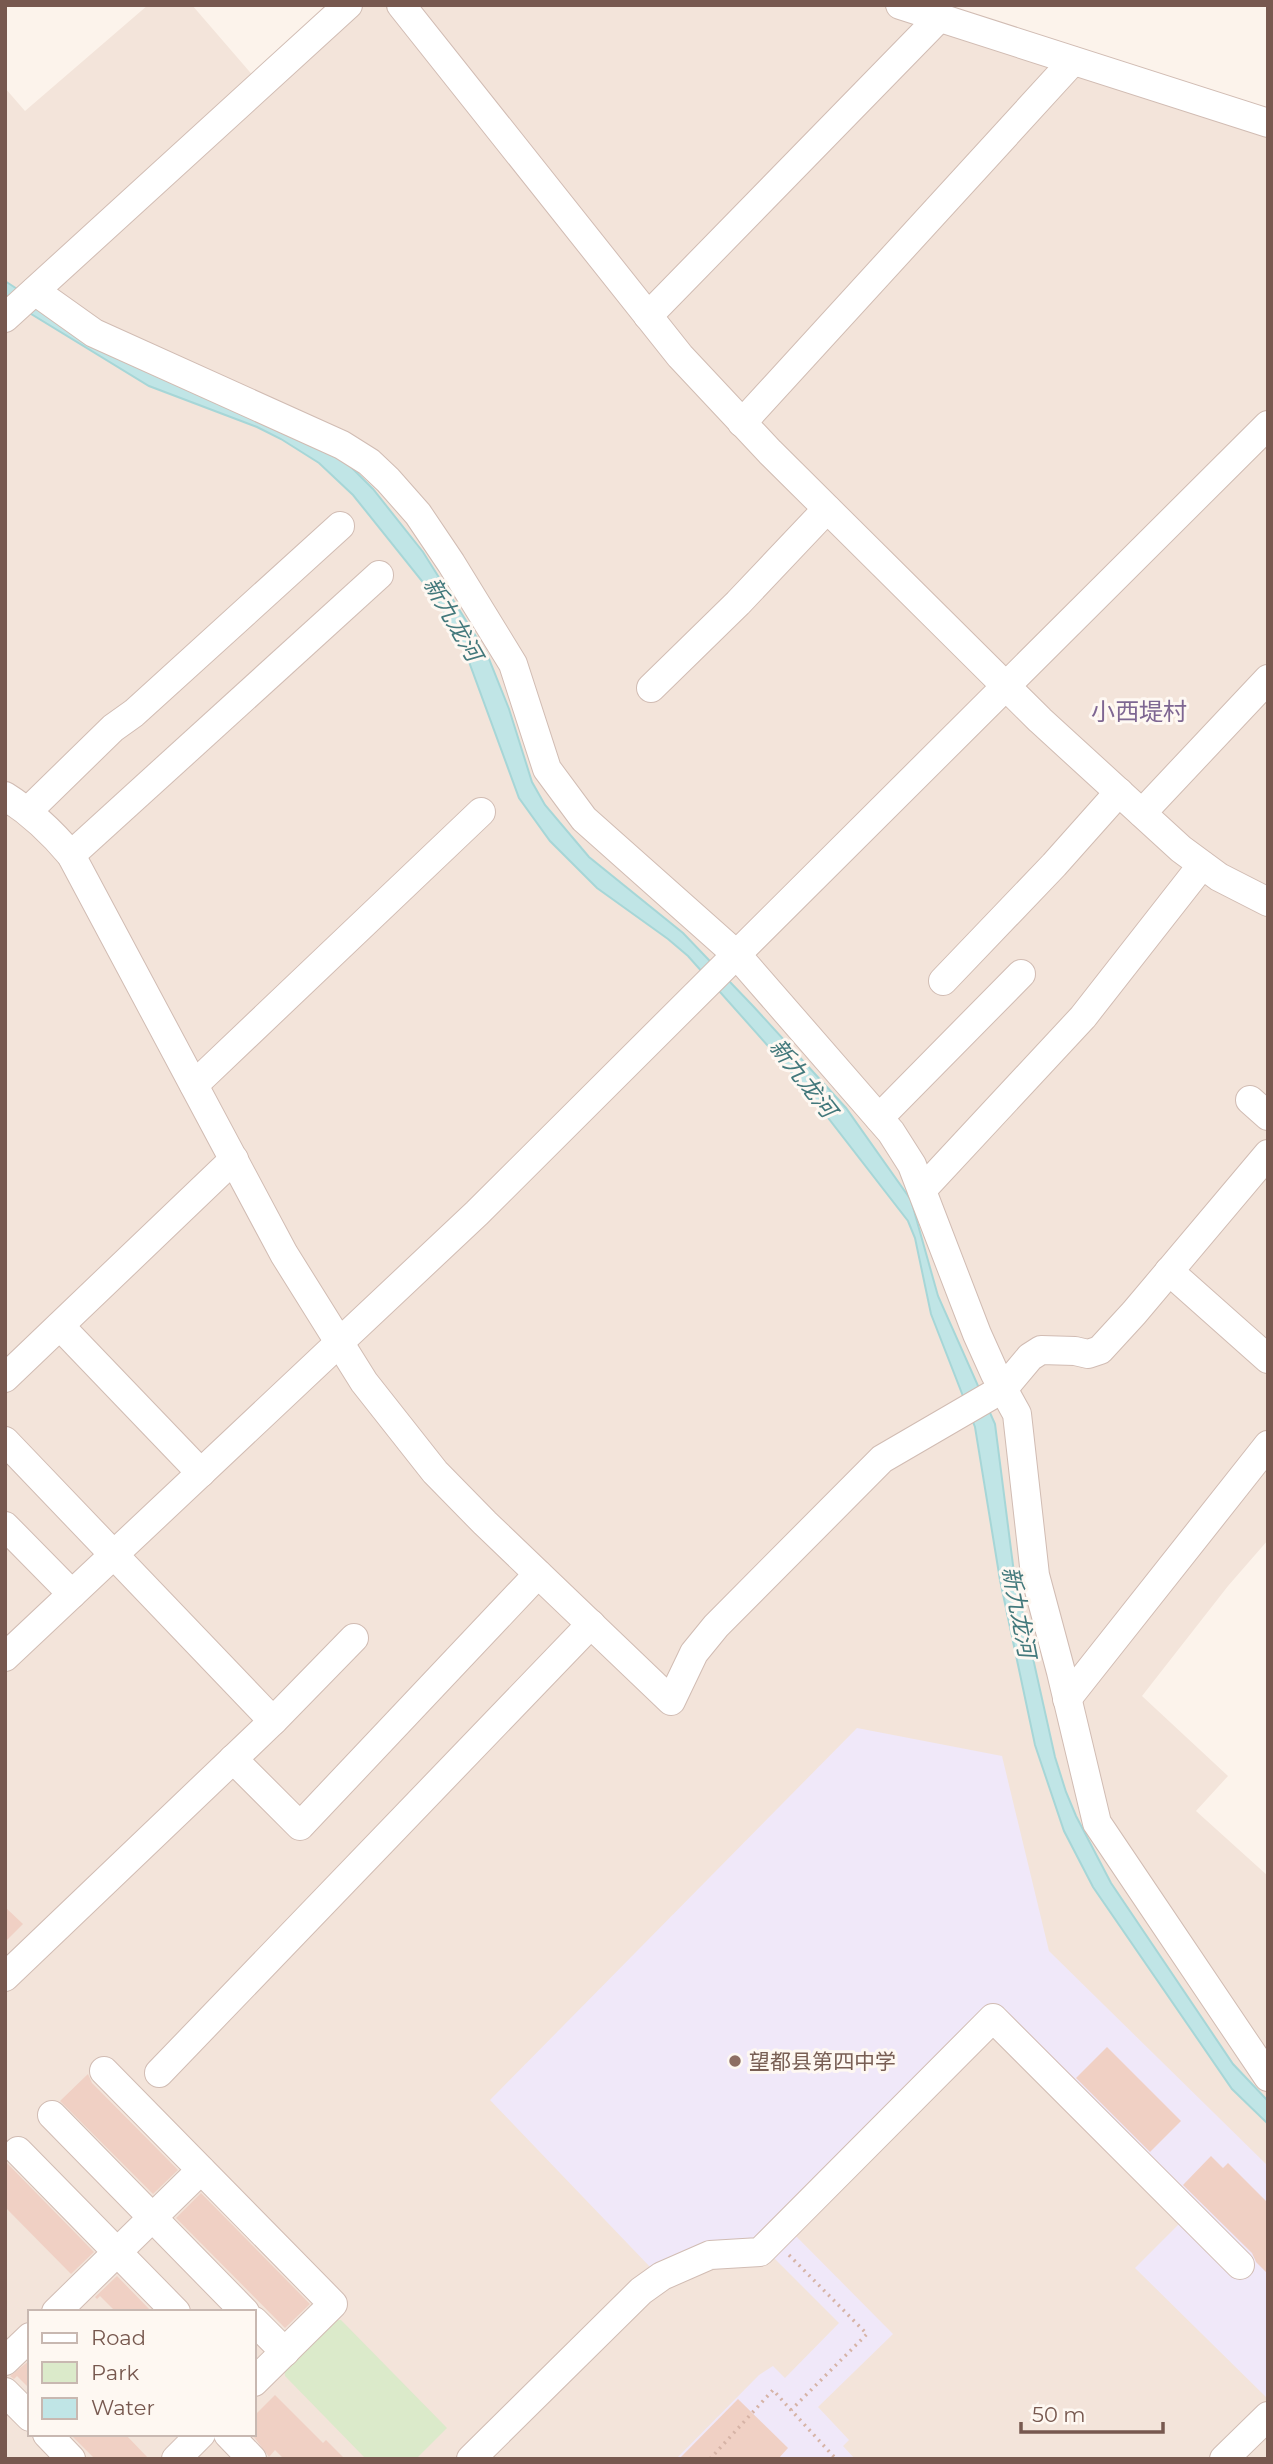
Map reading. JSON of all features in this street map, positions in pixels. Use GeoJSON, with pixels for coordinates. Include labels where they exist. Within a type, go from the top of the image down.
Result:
{"type":"FeatureCollection","features":[{"type":"Feature","properties":{"kind":"street"},"geometry":{"type":"LineString","coordinates":[[5,318],[348,5]]}},
{"type":"Feature","properties":{"kind":"street"},"geometry":{"type":"LineString","coordinates":[[401,5],[680,356],[742,423],[1006,686],[1181,849],[1219,877],[1268,902]]}},
{"type":"Feature","properties":{"kind":"street"},"geometry":{"type":"LineString","coordinates":[[900,5],[1268,124]]}},
{"type":"Feature","properties":{"kind":"street"},"geometry":{"type":"LineString","coordinates":[[648,316],[939,18]]}},
{"type":"Feature","properties":{"kind":"street"},"geometry":{"type":"LineString","coordinates":[[742,423],[1073,61]]}},
{"type":"Feature","properties":{"kind":"street"},"geometry":{"type":"LineString","coordinates":[[35,291],[94,333],[342,445],[369,462],[388,480],[424,524],[513,664],[547,769],[584,819],[737,955],[879,1118],[912,1165],[977,1334],[1017,1414],[1035,1575],[1097,1823],[1268,2077]]}},
{"type":"Feature","properties":{"kind":"street"},"geometry":{"type":"LineString","coordinates":[[5,1657],[477,1213],[1268,425]]}},
{"type":"Feature","properties":{"kind":"street"},"geometry":{"type":"LineString","coordinates":[[651,688],[738,603],[827,509]]}},
{"type":"Feature","properties":{"kind":"street"},"geometry":{"type":"LineString","coordinates":[[340,526],[134,713],[17,803],[50,829],[71,855],[284,1254],[364,1382],[435,1472],[671,1701],[694,1653],[716,1626],[882,1460],[1004,1388],[1030,1357],[1041,1350],[1087,1354],[1100,1350],[1268,1154]]}},
{"type":"Feature","properties":{"kind":"street"},"geometry":{"type":"LineString","coordinates":[[71,855],[379,575]]}},
{"type":"Feature","properties":{"kind":"street"},"geometry":{"type":"LineString","coordinates":[[1142,813],[1268,679]]}},
{"type":"Feature","properties":{"kind":"street"},"geometry":{"type":"LineString","coordinates":[[943,981],[1054,865],[1119,792]]}},
{"type":"Feature","properties":{"kind":"street"},"geometry":{"type":"LineString","coordinates":[[194,1085],[481,811]]}},
{"type":"Feature","properties":{"kind":"street"},"geometry":{"type":"LineString","coordinates":[[922,1191],[1083,1017],[1202,865]]}},
{"type":"Feature","properties":{"kind":"street"},"geometry":{"type":"LineString","coordinates":[[879,1118],[1021,974]]}},
{"type":"Feature","properties":{"kind":"street"},"geometry":{"type":"LineString","coordinates":[[5,1378],[234,1159]]}},
{"type":"Feature","properties":{"kind":"street"},"geometry":{"type":"LineString","coordinates":[[1169,1271],[1268,1359]]}},
{"type":"Feature","properties":{"kind":"street"},"geometry":{"type":"LineString","coordinates":[[60,1326],[201,1473]]}},
{"type":"Feature","properties":{"kind":"street"},"geometry":{"type":"LineString","coordinates":[[5,1441],[273,1721]]}},
{"type":"Feature","properties":{"kind":"street"},"geometry":{"type":"LineString","coordinates":[[1067,1699],[1111,1640],[1268,1445]]}},
{"type":"Feature","properties":{"kind":"street"},"geometry":{"type":"LineString","coordinates":[[5,1526],[72,1594]]}},
{"type":"Feature","properties":{"kind":"street"},"geometry":{"type":"LineString","coordinates":[[233,1759],[300,1826],[538,1574]]}},
{"type":"Feature","properties":{"kind":"street"},"geometry":{"type":"LineString","coordinates":[[159,2073],[591,1624]]}},
{"type":"Feature","properties":{"kind":"street"},"geometry":{"type":"LineString","coordinates":[[5,1977],[273,1721],[354,1638]]}},
{"type":"Feature","properties":{"kind":"street"},"geometry":{"type":"LineString","coordinates":[[471,2459],[641,2291],[662,2276],[710,2255],[760,2252],[993,2018],[1240,2265]]}},
{"type":"Feature","properties":{"kind":"street"},"geometry":{"type":"LineString","coordinates":[[104,2071],[333,2304],[256,2380]]}},
{"type":"Feature","properties":{"kind":"street"},"geometry":{"type":"LineString","coordinates":[[52,2115],[243,2310]]}},
{"type":"Feature","properties":{"kind":"street"},"geometry":{"type":"LineString","coordinates":[[18,2151],[174,2310]]}},
{"type":"Feature","properties":{"kind":"street"},"geometry":{"type":"LineString","coordinates":[[58,2310],[201,2170]]}},
{"type":"Feature","properties":{"kind":"street"},"geometry":{"type":"LineString","coordinates":[[256,2322],[285,2352]]}},
{"type":"Feature","properties":{"kind":"street"},"geometry":{"type":"LineString","coordinates":[[5,2361],[28,2339]]}},
{"type":"Feature","properties":{"kind":"street"},"geometry":{"type":"LineString","coordinates":[[5,2392],[28,2415]]}},
{"type":"Feature","properties":{"kind":"street"},"geometry":{"type":"LineString","coordinates":[[1224,2459],[1268,2416]]}},
{"type":"Feature","properties":{"kind":"street"},"geometry":{"type":"LineString","coordinates":[[49,2436],[71,2459]]}},
{"type":"Feature","properties":{"kind":"street"},"geometry":{"type":"LineString","coordinates":[[176,2459],[199,2436]]}},
{"type":"Feature","properties":{"kind":"street"},"geometry":{"type":"LineString","coordinates":[[230,2436],[252,2459]]}},
{"type":"Feature","properties":{"kind":"path"},"geometry":{"type":"LineString","coordinates":[[773,2239],[867,2334],[791,2410]]}},
{"type":"Feature","properties":{"kind":"path"},"geometry":{"type":"LineString","coordinates":[[710,2459],[773,2390],[836,2459]]}},
{"type":"Feature","properties":{"kind":"shaded area"},"geometry":{"type":"Polygon","coordinates":[[[148,5],[192,5],[255,78],[333,5],[886,5],[1268,129],[1268,1540],[1228,1586],[1142,1696],[1228,1776],[1196,1811],[1268,1876],[1268,2459],[5,2459],[5,88],[25,111],[148,5]]]}},
{"type":"Feature","properties":{"kind":"shaded area","name":"望都县第四中学"},"geometry":{"type":"Polygon","coordinates":[[[857,1728],[1002,1756],[1049,1951],[1268,2166],[1268,2399],[1135,2268],[1181,2222],[979,2022],[782,2222],[893,2334],[818,2407],[849,2440],[843,2446],[855,2459],[676,2459],[759,2375],[773,2366],[785,2378],[839,2323],[760,2244],[713,2240],[652,2269],[490,2100],[857,1728]]]}},
{"type":"Feature","properties":{"kind":"green space"},"geometry":{"type":"Polygon","coordinates":[[[331,2320],[341,2320],[447,2428],[416,2459],[366,2459],[285,2376],[284,2367],[331,2320]]]}},
{"type":"Feature","properties":{"kind":"water","name":"新九龙河"},"geometry":{"type":"Polygon","coordinates":[[[5,281],[128,362],[318,443],[350,466],[373,489],[423,552],[487,654],[509,709],[532,782],[545,805],[589,857],[683,933],[753,1006],[846,1108],[911,1200],[938,1296],[995,1424],[1014,1573],[1055,1757],[1066,1792],[1111,1883],[1233,2064],[1268,2101],[1268,2124],[1232,2089],[1093,1887],[1064,1831],[1035,1745],[1000,1580],[975,1427],[931,1314],[915,1238],[908,1221],[801,1083],[688,956],[597,888],[550,841],[519,798],[465,651],[438,601],[353,495],[319,463],[281,439],[257,427],[149,386],[5,298],[5,281]]]}},
{"type":"Feature","properties":{"kind":"building"},"geometry":{"type":"Polygon","coordinates":[[[5,1907],[23,1924],[5,1942],[5,1907]]]}},
{"type":"Feature","properties":{"kind":"building"},"geometry":{"type":"Polygon","coordinates":[[[1107,2047],[1181,2121],[1150,2152],[1076,2078],[1107,2047]]]}},
{"type":"Feature","properties":{"kind":"building"},"geometry":{"type":"Polygon","coordinates":[[[88,2074],[92,2083],[178,2170],[153,2194],[60,2101],[88,2074]]]}},
{"type":"Feature","properties":{"kind":"building"},"geometry":{"type":"Polygon","coordinates":[[[1211,2156],[1223,2168],[1228,2163],[1268,2203],[1268,2274],[1256,2262],[1252,2253],[1183,2185],[1211,2156]]]}},
{"type":"Feature","properties":{"kind":"building"},"geometry":{"type":"Polygon","coordinates":[[[5,2161],[94,2252],[71,2274],[5,2207],[5,2161]]]}},
{"type":"Feature","properties":{"kind":"building"},"geometry":{"type":"Polygon","coordinates":[[[201,2193],[310,2304],[285,2328],[176,2218],[201,2193]]]}},
{"type":"Feature","properties":{"kind":"building"},"geometry":{"type":"Polygon","coordinates":[[[117,2276],[150,2310],[114,2310],[100,2296],[97,2299],[95,2297],[117,2276]]]}},
{"type":"Feature","properties":{"kind":"building"},"geometry":{"type":"Polygon","coordinates":[[[28,2362],[28,2387],[17,2376],[14,2379],[10,2376],[28,2362]]]}},
{"type":"Feature","properties":{"kind":"building"},"geometry":{"type":"Polygon","coordinates":[[[275,2395],[323,2443],[326,2440],[345,2459],[284,2459],[275,2450],[269,2457],[254,2437],[256,2414],[275,2395]]]}},
{"type":"Feature","properties":{"kind":"building"},"geometry":{"type":"Polygon","coordinates":[[[738,2399],[788,2448],[778,2459],[679,2459],[738,2399]]]}},
{"type":"Feature","properties":{"kind":"building"},"geometry":{"type":"Polygon","coordinates":[[[72,2436],[127,2436],[149,2459],[95,2459],[72,2436]]]}},
{"type":"Feature","properties":{"kind":"place","name":"望都县第四中学"},"geometry":{"type":"Point","coordinates":[735,2061]}},
{"type":"Feature","properties":{"kind":"district","name":"小西堤村"},"geometry":{"type":"Point","coordinates":[1139,711]}}]}
